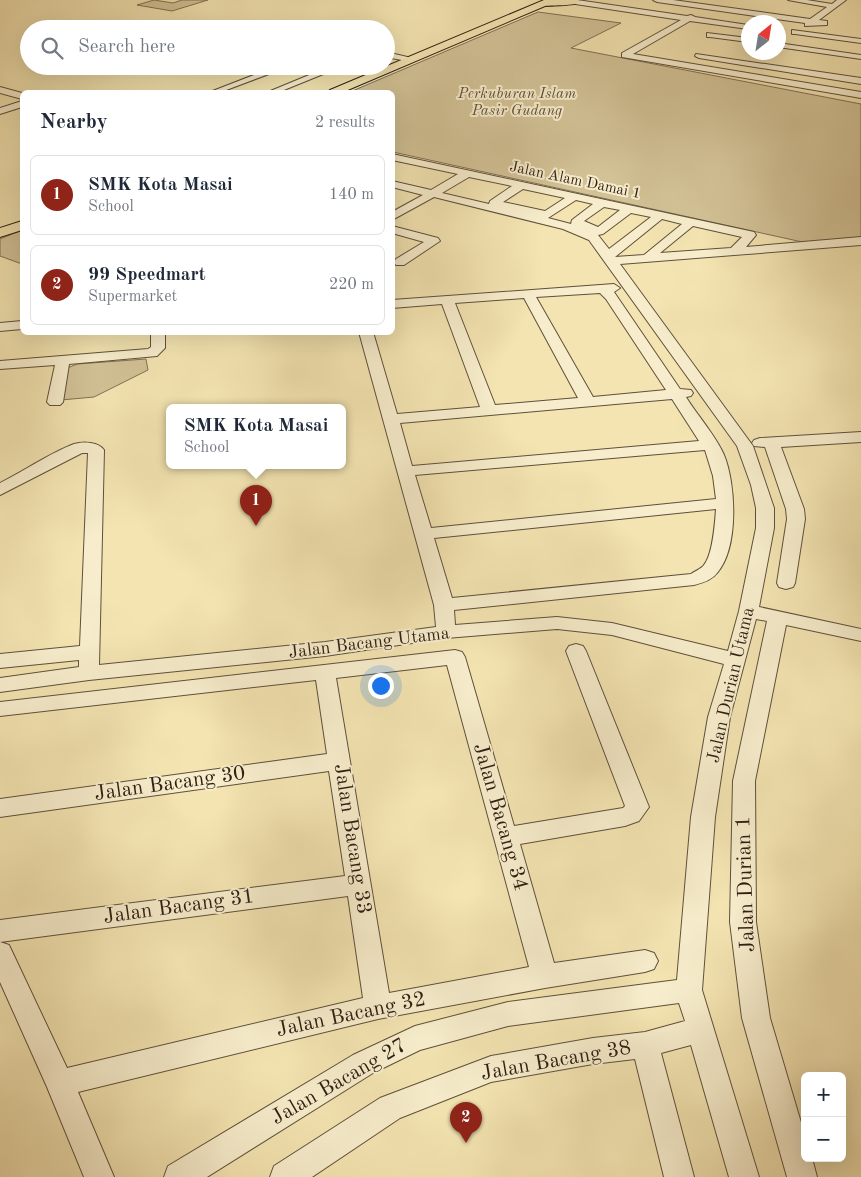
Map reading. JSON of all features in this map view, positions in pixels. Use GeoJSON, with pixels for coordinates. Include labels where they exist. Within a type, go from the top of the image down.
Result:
{"type":"FeatureCollection","features":[{"type":"Feature","properties":{"kind":"main road"},"geometry":{"type":"LineString","coordinates":[[395,66],[547,2],[574,1]]}},
{"type":"Feature","properties":{"kind":"main road"},"geometry":{"type":"LineString","coordinates":[[339,90],[374,75]]}},
{"type":"Feature","properties":{"kind":"main road"},"geometry":{"type":"LineString","coordinates":[[0,233],[20,226]]}},
{"type":"Feature","properties":{"kind":"street"},"geometry":{"type":"LineString","coordinates":[[562,0],[630,5],[640,4]]}},
{"type":"Feature","properties":{"kind":"street"},"geometry":{"type":"LineString","coordinates":[[741,25],[650,8],[661,0],[824,22]]}},
{"type":"Feature","properties":{"kind":"street"},"geometry":{"type":"LineString","coordinates":[[792,0],[834,6]]}},
{"type":"Feature","properties":{"kind":"street"},"geometry":{"type":"LineString","coordinates":[[789,31],[803,28],[842,0]]}},
{"type":"Feature","properties":{"kind":"street"},"geometry":{"type":"LineString","coordinates":[[808,34],[854,0]]}},
{"type":"Feature","properties":{"kind":"street"},"geometry":{"type":"LineString","coordinates":[[574,1],[630,5],[690,20],[741,25]]}},
{"type":"Feature","properties":{"kind":"street"},"geometry":{"type":"LineString","coordinates":[[814,12],[823,13]]}},
{"type":"Feature","properties":{"kind":"street"},"geometry":{"type":"LineString","coordinates":[[632,58],[690,20]]}},
{"type":"Feature","properties":{"kind":"street"},"geometry":{"type":"LineString","coordinates":[[690,20],[625,54],[632,58],[859,93]]}},
{"type":"Feature","properties":{"kind":"street"},"geometry":{"type":"LineString","coordinates":[[789,31],[861,43]]}},
{"type":"Feature","properties":{"kind":"street"},"geometry":{"type":"LineString","coordinates":[[789,31],[861,43]]}},
{"type":"Feature","properties":{"kind":"street"},"geometry":{"type":"LineString","coordinates":[[699,33],[741,39]]}},
{"type":"Feature","properties":{"kind":"street"},"geometry":{"type":"LineString","coordinates":[[786,46],[861,57]]}},
{"type":"Feature","properties":{"kind":"street"},"geometry":{"type":"LineString","coordinates":[[650,48],[659,49]]}},
{"type":"Feature","properties":{"kind":"street"},"geometry":{"type":"LineString","coordinates":[[783,69],[810,49]]}},
{"type":"Feature","properties":{"kind":"street"},"geometry":{"type":"LineString","coordinates":[[727,60],[741,51]]}},
{"type":"Feature","properties":{"kind":"street"},"geometry":{"type":"LineString","coordinates":[[395,52],[412,59]]}},
{"type":"Feature","properties":{"kind":"street"},"geometry":{"type":"LineString","coordinates":[[688,54],[861,81]]}},
{"type":"Feature","properties":{"kind":"street"},"geometry":{"type":"LineString","coordinates":[[220,90],[261,75]]}},
{"type":"Feature","properties":{"kind":"street"},"geometry":{"type":"LineString","coordinates":[[277,90],[316,75]]}},
{"type":"Feature","properties":{"kind":"street"},"geometry":{"type":"LineString","coordinates":[[0,90],[20,95]]}},
{"type":"Feature","properties":{"kind":"street"},"geometry":{"type":"LineString","coordinates":[[0,111],[20,105]]}},
{"type":"Feature","properties":{"kind":"street","name":"Jalan Alam Damai 1"},"geometry":{"type":"LineString","coordinates":[[395,158],[750,235],[734,252]]}},
{"type":"Feature","properties":{"kind":"street"},"geometry":{"type":"LineString","coordinates":[[401,170],[417,162]]}},
{"type":"Feature","properties":{"kind":"street"},"geometry":{"type":"LineString","coordinates":[[395,215],[468,173]]}},
{"type":"Feature","properties":{"kind":"street"},"geometry":{"type":"LineString","coordinates":[[521,184],[494,202],[548,214],[575,196]]}},
{"type":"Feature","properties":{"kind":"street"},"geometry":{"type":"LineString","coordinates":[[395,185],[432,194]]}},
{"type":"Feature","properties":{"kind":"street"},"geometry":{"type":"LineString","coordinates":[[520,209],[548,190]]}},
{"type":"Feature","properties":{"kind":"street","name":"Jalan Durian Utama"},"geometry":{"type":"LineString","coordinates":[[432,194],[567,226],[593,237],[745,446],[760,485],[765,508],[764,528],[748,611],[719,717],[703,817],[689,990],[744,1177]]}},
{"type":"Feature","properties":{"kind":"street"},"geometry":{"type":"LineString","coordinates":[[603,202],[576,222],[600,232],[630,208]]}},
{"type":"Feature","properties":{"kind":"street"},"geometry":{"type":"LineString","coordinates":[[610,259],[660,215]]}},
{"type":"Feature","properties":{"kind":"street"},"geometry":{"type":"LineString","coordinates":[[646,259],[691,222]]}},
{"type":"Feature","properties":{"kind":"street"},"geometry":{"type":"LineString","coordinates":[[395,230],[434,241],[400,262]]}},
{"type":"Feature","properties":{"kind":"street"},"geometry":{"type":"LineString","coordinates":[[610,259],[646,259],[861,241]]}},
{"type":"Feature","properties":{"kind":"street"},"geometry":{"type":"LineString","coordinates":[[395,304],[630,287]]}},
{"type":"Feature","properties":{"kind":"street"},"geometry":{"type":"LineString","coordinates":[[444,605],[694,579],[706,574],[713,568],[726,523],[721,469],[715,453],[611,296],[603,289]]}},
{"type":"Feature","properties":{"kind":"street"},"geometry":{"type":"LineString","coordinates":[[528,294],[588,402]]}},
{"type":"Feature","properties":{"kind":"street"},"geometry":{"type":"LineString","coordinates":[[447,300],[489,410]]}},
{"type":"Feature","properties":{"kind":"street"},"geometry":{"type":"LineString","coordinates":[[0,327],[20,326]]}},
{"type":"Feature","properties":{"kind":"street"},"geometry":{"type":"LineString","coordinates":[[0,365],[152,353],[157,350],[158,335]]}},
{"type":"Feature","properties":{"kind":"street"},"geometry":{"type":"LineString","coordinates":[[367,335],[444,605],[446,632]]}},
{"type":"Feature","properties":{"kind":"street"},"geometry":{"type":"LineString","coordinates":[[55,402],[63,360]]}},
{"type":"Feature","properties":{"kind":"street"},"geometry":{"type":"LineString","coordinates":[[391,419],[705,392]]}},
{"type":"Feature","properties":{"kind":"street"},"geometry":{"type":"LineString","coordinates":[[745,446],[771,442],[861,437]]}},
{"type":"Feature","properties":{"kind":"street"},"geometry":{"type":"LineString","coordinates":[[771,442],[795,509],[796,519],[786,583]]}},
{"type":"Feature","properties":{"kind":"street"},"geometry":{"type":"LineString","coordinates":[[406,471],[710,445]]}},
{"type":"Feature","properties":{"kind":"street"},"geometry":{"type":"LineString","coordinates":[[0,490],[79,448],[94,448],[96,454],[89,673]]}},
{"type":"Feature","properties":{"kind":"street"},"geometry":{"type":"LineString","coordinates":[[424,534],[725,503]]}},
{"type":"Feature","properties":{"kind":"street"},"geometry":{"type":"LineString","coordinates":[[748,611],[861,635]]}},
{"type":"Feature","properties":{"kind":"street","name":"Jalan Durian 1"},"geometry":{"type":"LineString","coordinates":[[778,617],[744,781],[743,922],[756,1018],[802,1177]]}},
{"type":"Feature","properties":{"kind":"street","name":"Jalan Bacang Utama"},"geometry":{"type":"LineString","coordinates":[[0,685],[89,673],[325,649],[446,632],[557,623],[584,625],[652,638],[735,660]]}},
{"type":"Feature","properties":{"kind":"street"},"geometry":{"type":"LineString","coordinates":[[506,837],[625,817],[631,815],[637,807],[576,651]]}},
{"type":"Feature","properties":{"kind":"street"},"geometry":{"type":"LineString","coordinates":[[0,662],[89,652]]}},
{"type":"Feature","properties":{"kind":"street","name":"Jalan Bacang 34"},"geometry":{"type":"LineString","coordinates":[[325,672],[455,657],[545,976]]}},
{"type":"Feature","properties":{"kind":"street"},"geometry":{"type":"LineString","coordinates":[[0,709],[325,672]]}},
{"type":"Feature","properties":{"kind":"street","name":"Jalan Bacang 33"},"geometry":{"type":"LineString","coordinates":[[325,672],[378,1007]]}},
{"type":"Feature","properties":{"kind":"street","name":"Jalan Bacang 30"},"geometry":{"type":"LineString","coordinates":[[0,808],[339,761]]}},
{"type":"Feature","properties":{"kind":"street","name":"Jalan Bacang 31"},"geometry":{"type":"LineString","coordinates":[[0,931],[359,884]]}},
{"type":"Feature","properties":{"kind":"street"},"geometry":{"type":"LineString","coordinates":[[0,953],[60,1083],[98,1177]]}},
{"type":"Feature","properties":{"kind":"street","name":"Jalan Bacang 32"},"geometry":{"type":"LineString","coordinates":[[60,1083],[378,1007],[545,976],[645,961]]}},
{"type":"Feature","properties":{"kind":"street","name":"Jalan Bacang 27"},"geometry":{"type":"LineString","coordinates":[[179,1177],[364,1064],[415,1039],[508,1014],[689,990]]}},
{"type":"Feature","properties":{"kind":"street","name":"Jalan Bacang 38"},"geometry":{"type":"LineString","coordinates":[[285,1177],[390,1108],[491,1069],[593,1051],[644,1045],[702,1029]]}},
{"type":"Feature","properties":{"kind":"street"},"geometry":{"type":"LineString","coordinates":[[644,1045],[679,1177]]}},
{"type":"Feature","properties":{"kind":"green space"},"geometry":{"type":"Polygon","coordinates":[[[154,0],[173,3],[182,0],[208,0],[172,11],[137,5],[154,0]]]}},
{"type":"Feature","properties":{"kind":"green space","name":"Perkuburan Islam Pasir Gudang"},"geometry":{"type":"Polygon","coordinates":[[[538,12],[621,23],[571,48],[861,104],[861,244],[825,247],[395,152],[395,90],[355,90],[390,75],[395,75],[395,73],[538,12]]]}},
{"type":"Feature","properties":{"kind":"green space"},"geometry":{"type":"Polygon","coordinates":[[[20,231],[20,263],[0,256],[0,239],[20,231]]]}},
{"type":"Feature","properties":{"kind":"green space"},"geometry":{"type":"Polygon","coordinates":[[[146,359],[148,370],[94,397],[61,400],[65,369],[77,364],[146,359]]]}},
{"type":"Feature","properties":{"kind":"place","name":"SMK Kota Masai"},"geometry":{"type":"Point","coordinates":[256,526]}},
{"type":"Feature","properties":{"kind":"place","name":"99 Speedmart"},"geometry":{"type":"Point","coordinates":[466,1143]}}]}
